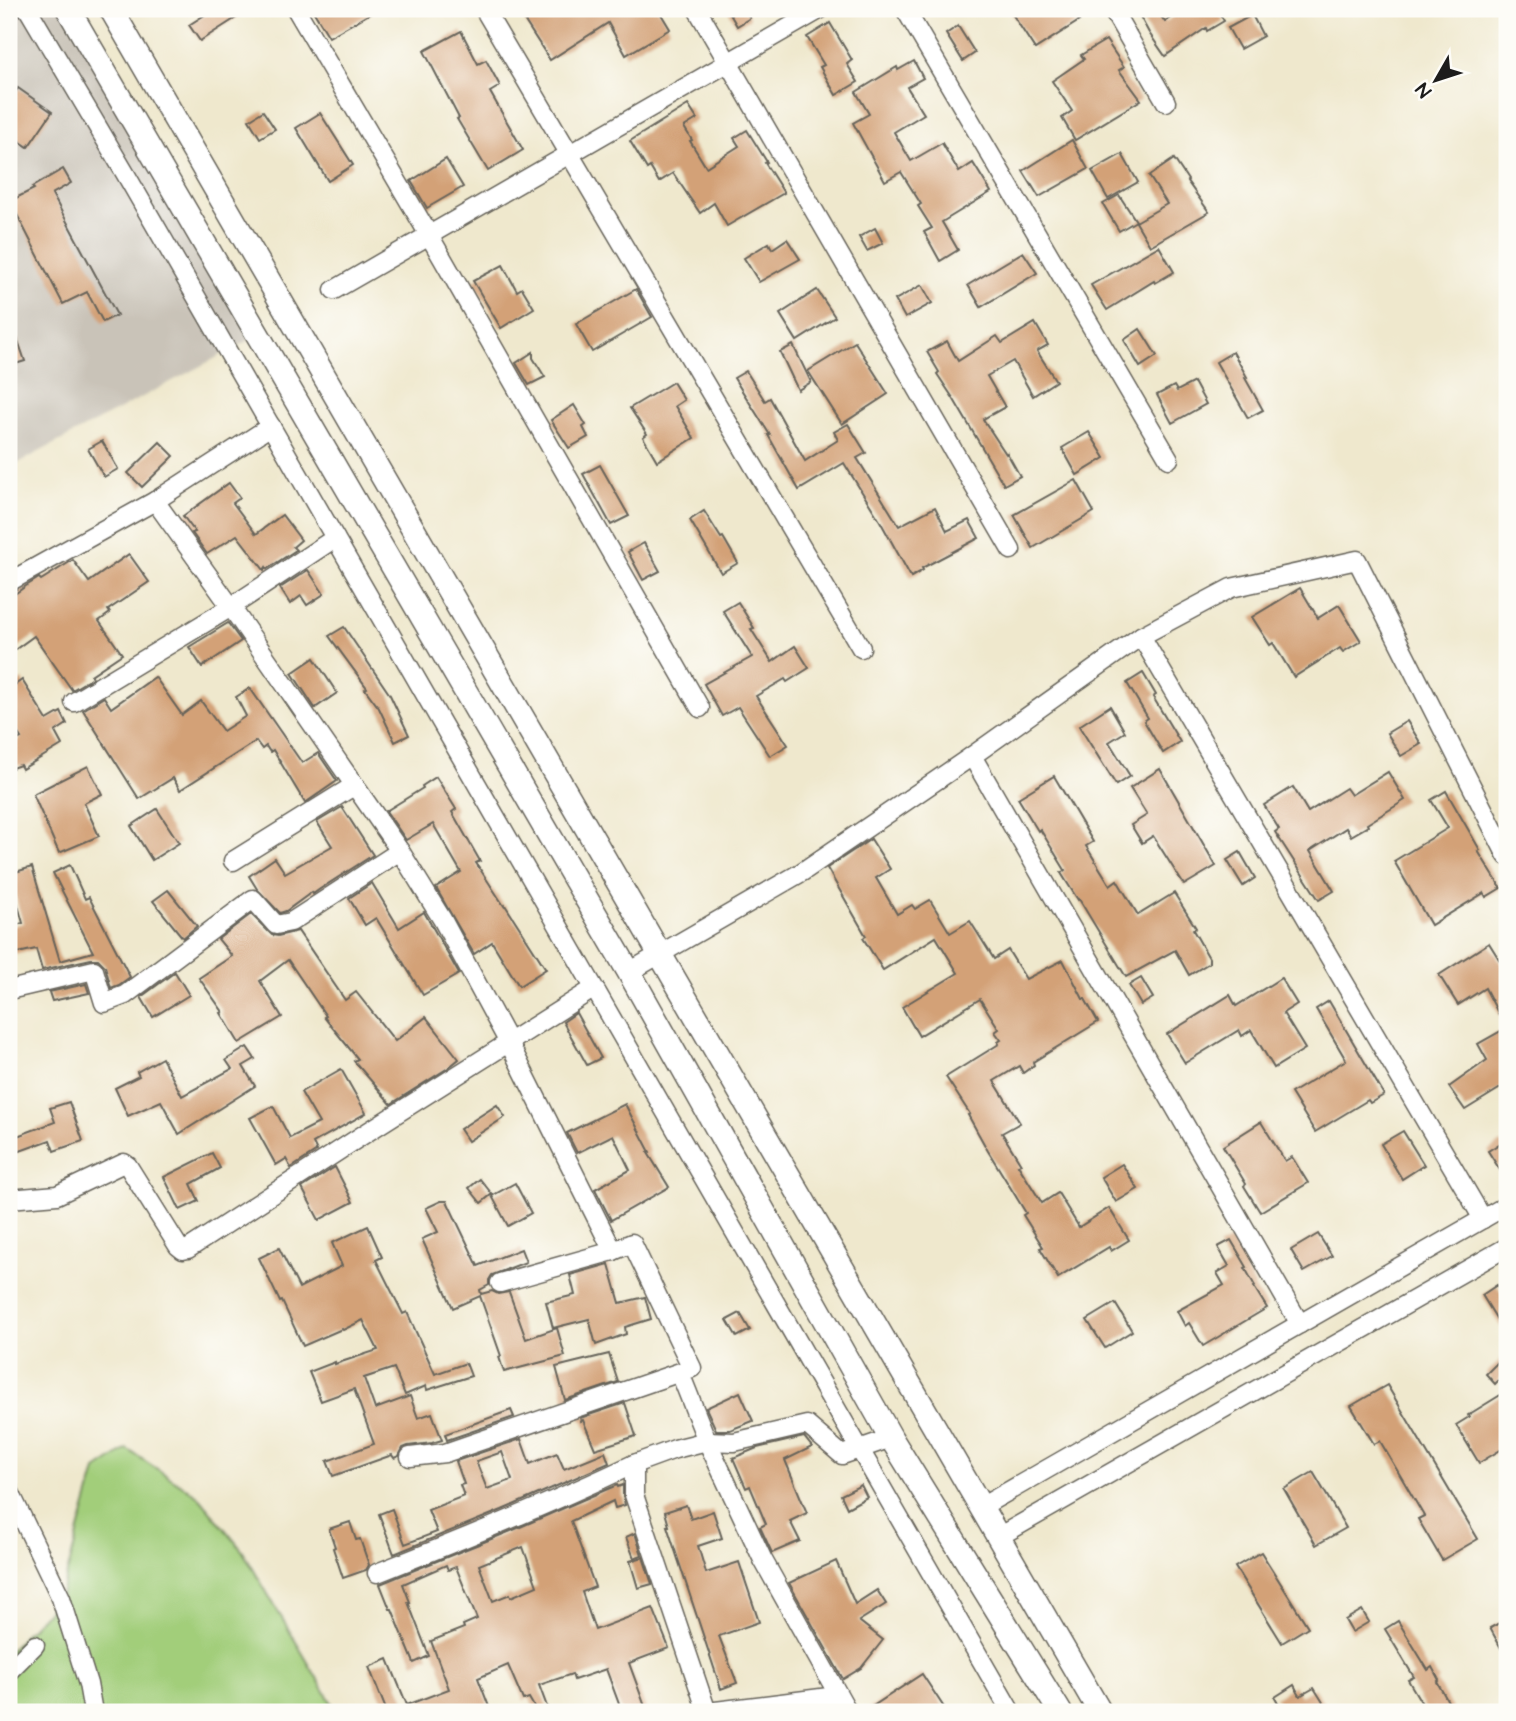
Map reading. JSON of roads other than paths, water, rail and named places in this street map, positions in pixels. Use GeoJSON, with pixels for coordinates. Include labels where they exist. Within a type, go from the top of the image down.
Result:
{"type":"FeatureCollection","features":[{"type":"Feature","properties":{"kind":"main road"},"geometry":{"type":"LineString","coordinates":[[68,9],[628,972],[891,1438],[1060,1712]]}},
{"type":"Feature","properties":{"kind":"main road"},"geometry":{"type":"LineString","coordinates":[[111,9],[1100,1712]]}},
{"type":"Feature","properties":{"kind":"main road"},"geometry":{"type":"LineString","coordinates":[[131,117],[163,99]]}},
{"type":"Feature","properties":{"kind":"street"},"geometry":{"type":"LineString","coordinates":[[28,9],[1011,1712]]}},
{"type":"Feature","properties":{"kind":"street"},"geometry":{"type":"LineString","coordinates":[[296,9],[700,708]]}},
{"type":"Feature","properties":{"kind":"street"},"geometry":{"type":"LineString","coordinates":[[484,9],[861,648]]}},
{"type":"Feature","properties":{"kind":"street"},"geometry":{"type":"LineString","coordinates":[[698,9],[1011,550]]}},
{"type":"Feature","properties":{"kind":"street"},"geometry":{"type":"LineString","coordinates":[[334,290],[821,9]]}},
{"type":"Feature","properties":{"kind":"street"},"geometry":{"type":"LineString","coordinates":[[905,9],[1169,459]]}},
{"type":"Feature","properties":{"kind":"street"},"geometry":{"type":"LineString","coordinates":[[1112,9],[1166,102]]}},
{"type":"Feature","properties":{"kind":"street"},"geometry":{"type":"LineString","coordinates":[[9,582],[155,501],[271,426]]}},
{"type":"Feature","properties":{"kind":"street"},"geometry":{"type":"LineString","coordinates":[[155,501],[355,785],[442,919],[509,1042],[613,1251]]}},
{"type":"Feature","properties":{"kind":"street"},"geometry":{"type":"LineString","coordinates":[[74,702],[231,607],[335,538]]}},
{"type":"Feature","properties":{"kind":"street"},"geometry":{"type":"LineString","coordinates":[[628,972],[802,872],[1141,636],[1231,588],[1357,559],[1507,856]]}},
{"type":"Feature","properties":{"kind":"street"},"geometry":{"type":"LineString","coordinates":[[1141,636],[1483,1219]]}},
{"type":"Feature","properties":{"kind":"street"},"geometry":{"type":"LineString","coordinates":[[972,756],[1300,1324]]}},
{"type":"Feature","properties":{"kind":"street"},"geometry":{"type":"LineString","coordinates":[[233,861],[355,785]]}},
{"type":"Feature","properties":{"kind":"street"},"geometry":{"type":"LineString","coordinates":[[9,990],[94,970],[104,1003],[125,995],[253,899],[276,925],[290,922],[400,851]]}},
{"type":"Feature","properties":{"kind":"street"},"geometry":{"type":"LineString","coordinates":[[9,1199],[57,1195],[124,1163],[178,1246],[183,1250],[188,1249],[593,989]]}},
{"type":"Feature","properties":{"kind":"street"},"geometry":{"type":"LineString","coordinates":[[981,1507],[1507,1205]]}},
{"type":"Feature","properties":{"kind":"street"},"geometry":{"type":"LineString","coordinates":[[410,1457],[445,1453],[692,1368],[632,1243],[613,1251],[500,1283]]}},
{"type":"Feature","properties":{"kind":"street"},"geometry":{"type":"LineString","coordinates":[[998,1537],[1507,1247]]}},
{"type":"Feature","properties":{"kind":"street"},"geometry":{"type":"LineString","coordinates":[[680,1373],[707,1441],[764,1560],[848,1712]]}},
{"type":"Feature","properties":{"kind":"street"},"geometry":{"type":"LineString","coordinates":[[377,1573],[675,1449],[707,1441],[734,1441],[807,1425],[842,1455],[891,1438]]}},
{"type":"Feature","properties":{"kind":"street"},"geometry":{"type":"LineString","coordinates":[[634,1464],[634,1495],[707,1712],[837,1696]]}},
{"type":"Feature","properties":{"kind":"street"},"geometry":{"type":"LineString","coordinates":[[9,1490],[61,1598],[88,1684],[93,1712]]}},
{"type":"Feature","properties":{"kind":"street"},"geometry":{"type":"LineString","coordinates":[[9,1671],[35,1645]]}}]}
